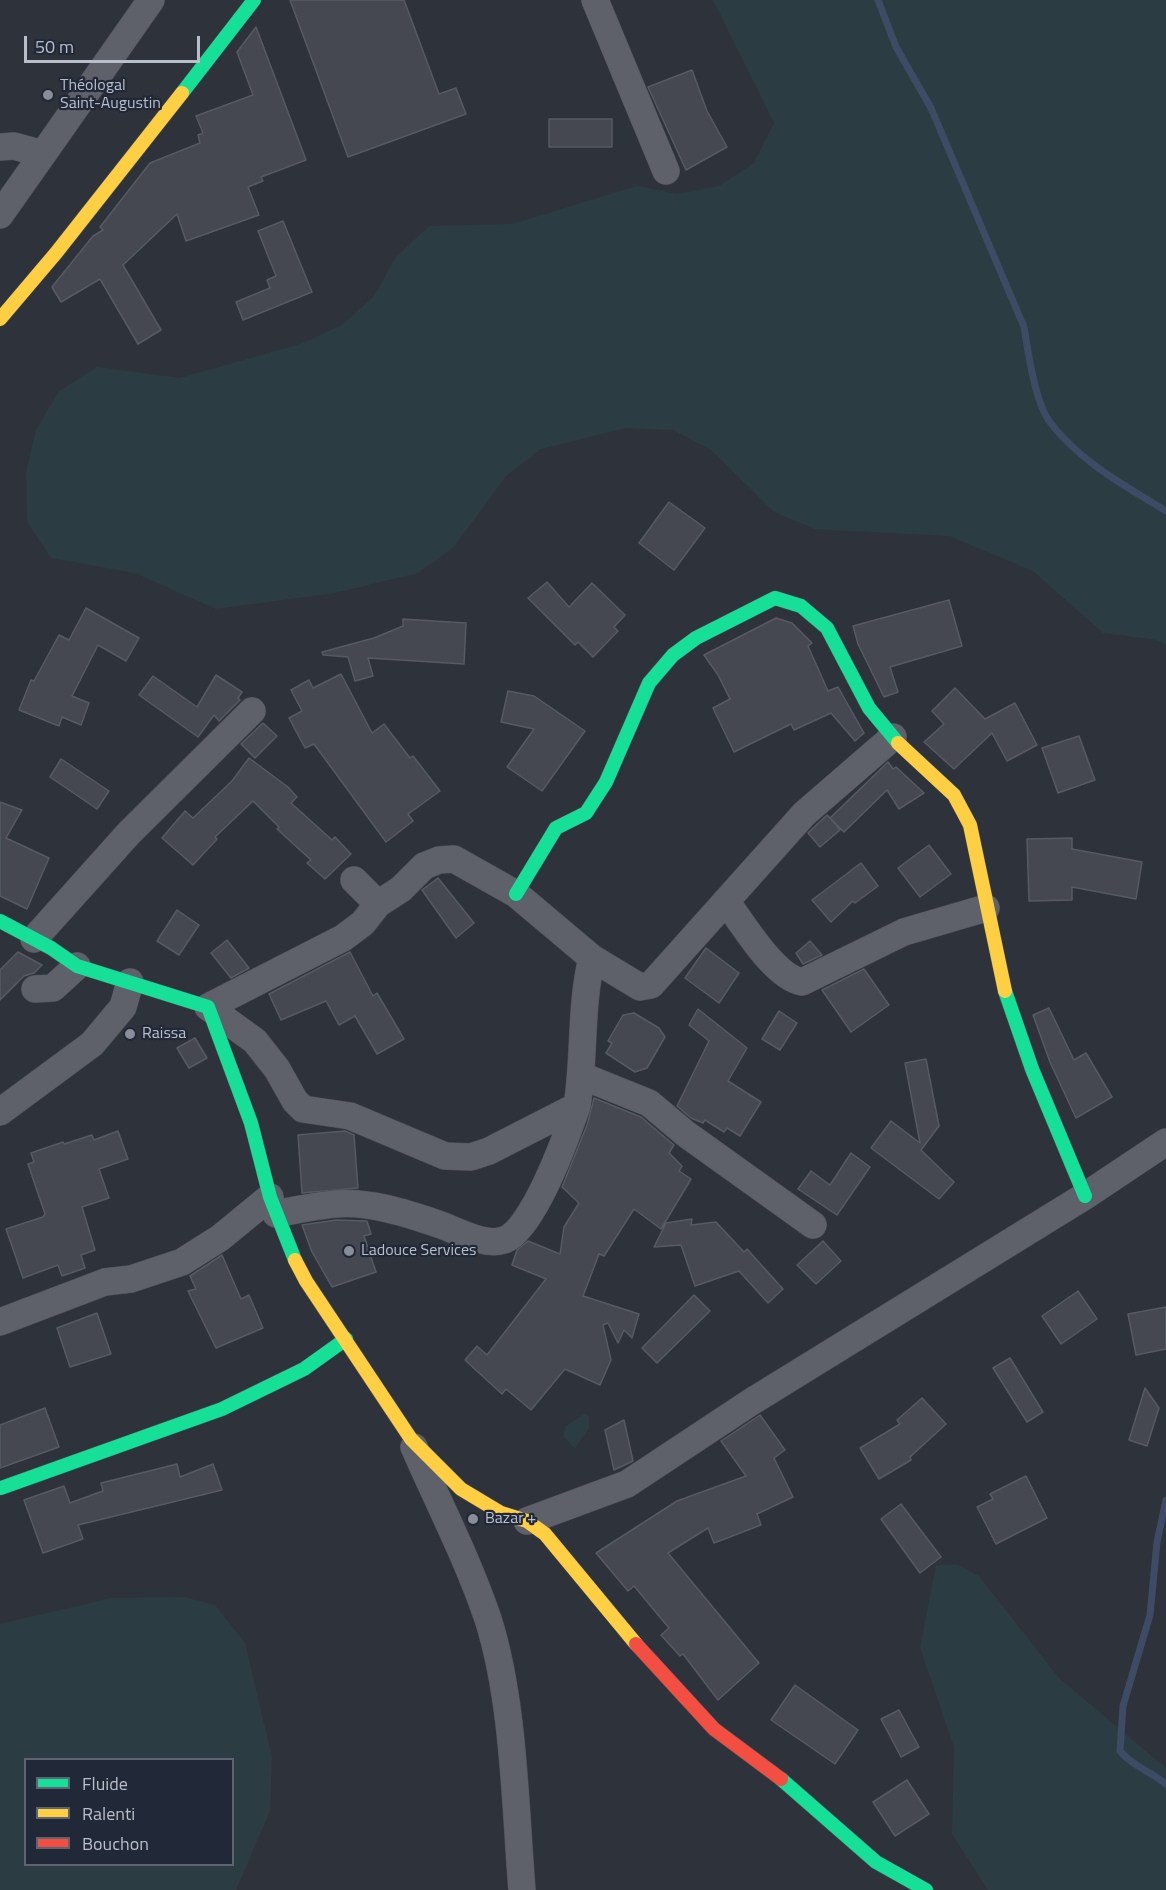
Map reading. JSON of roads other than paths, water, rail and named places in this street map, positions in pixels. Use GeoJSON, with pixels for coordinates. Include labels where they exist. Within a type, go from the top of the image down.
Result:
{"type":"FeatureCollection","features":[{"type":"Feature","properties":{"kind":"street"},"geometry":{"type":"LineString","coordinates":[[0,216],[151,0]]}},
{"type":"Feature","properties":{"kind":"street"},"geometry":{"type":"LineString","coordinates":[[0,319],[56,253],[254,0]]}},
{"type":"Feature","properties":{"kind":"street"},"geometry":{"type":"LineString","coordinates":[[595,0],[666,171]]}},
{"type":"Feature","properties":{"kind":"street"},"geometry":{"type":"LineString","coordinates":[[0,147],[14,146],[43,154]]}},
{"type":"Feature","properties":{"kind":"street"},"geometry":{"type":"LineString","coordinates":[[516,894],[556,828],[586,813],[606,782],[649,683],[673,655],[696,638],[775,598],[799,605],[823,624],[834,639],[867,707],[892,737],[954,795],[964,809],[970,825],[1005,991],[1032,1069],[1085,1196]]}},
{"type":"Feature","properties":{"kind":"street"},"geometry":{"type":"LineString","coordinates":[[34,939],[152,810],[252,711]]}},
{"type":"Feature","properties":{"kind":"street"},"geometry":{"type":"LineString","coordinates":[[208,1007],[343,938],[363,923],[378,904],[402,889],[424,866],[440,860],[454,860],[516,894],[592,958],[640,987],[651,985],[804,814],[892,737]]}},
{"type":"Feature","properties":{"kind":"street"},"geometry":{"type":"LineString","coordinates":[[354,880],[378,904]]}},
{"type":"Feature","properties":{"kind":"street"},"geometry":{"type":"LineString","coordinates":[[726,901],[780,972],[802,982],[904,932],[986,908]]}},
{"type":"Feature","properties":{"kind":"street"},"geometry":{"type":"LineString","coordinates":[[0,921],[77,966],[208,1007],[255,1041],[277,1069],[295,1101],[303,1109],[350,1116],[445,1156],[471,1157],[489,1151],[577,1106]]}},
{"type":"Feature","properties":{"kind":"street"},"geometry":{"type":"LineString","coordinates":[[0,1322],[97,1273],[131,1280],[182,1262],[273,1205],[363,1205],[414,1215],[484,1240],[502,1241],[514,1235],[525,1224],[564,1143],[577,1106],[582,1076],[585,994],[592,958]]}},
{"type":"Feature","properties":{"kind":"street"},"geometry":{"type":"LineString","coordinates":[[35,989],[53,988],[77,966]]}},
{"type":"Feature","properties":{"kind":"street"},"geometry":{"type":"LineString","coordinates":[[0,1112],[92,1044],[123,1007],[130,982]]}},
{"type":"Feature","properties":{"kind":"street"},"geometry":{"type":"LineString","coordinates":[[208,1007],[251,1123],[273,1205],[295,1260],[411,1439],[472,1576],[488,1621],[500,1673],[516,1788],[522,1890]]}},
{"type":"Feature","properties":{"kind":"street"},"geometry":{"type":"LineString","coordinates":[[582,1076],[649,1103],[686,1134],[813,1225]]}},
{"type":"Feature","properties":{"kind":"street"},"geometry":{"type":"LineString","coordinates":[[527,1521],[627,1484],[751,1402],[1085,1196],[1166,1142]]}},
{"type":"Feature","properties":{"kind":"street"},"geometry":{"type":"LineString","coordinates":[[0,1488],[222,1409],[304,1369],[346,1340]]}},
{"type":"Feature","properties":{"kind":"street"},"geometry":{"type":"LineString","coordinates":[[411,1439],[461,1489],[501,1513],[527,1521],[545,1534],[562,1551],[651,1662],[714,1729],[790,1786],[876,1862],[926,1890]]}},
{"type":"Feature","properties":{"kind":"waterway"},"geometry":{"type":"LineString","coordinates":[[878,0],[896,47],[931,108],[1024,327],[1036,389],[1049,421],[1061,436],[1089,461],[1166,511]]}},
{"type":"Feature","properties":{"kind":"waterway"},"geometry":{"type":"LineString","coordinates":[[1166,1500],[1157,1542],[1150,1615],[1123,1706],[1120,1751],[1166,1784]]}},
{"type":"Feature","properties":{"kind":"place","name":"Théologal Saint-Augustin"},"geometry":{"type":"Point","coordinates":[48,95]}},
{"type":"Feature","properties":{"kind":"place","name":"Raissa"},"geometry":{"type":"Point","coordinates":[130,1034]}},
{"type":"Feature","properties":{"kind":"place","name":"Ladouce Services"},"geometry":{"type":"Point","coordinates":[349,1251]}},
{"type":"Feature","properties":{"kind":"place","name":"Bazar +"},"geometry":{"type":"Point","coordinates":[473,1519]}}]}
